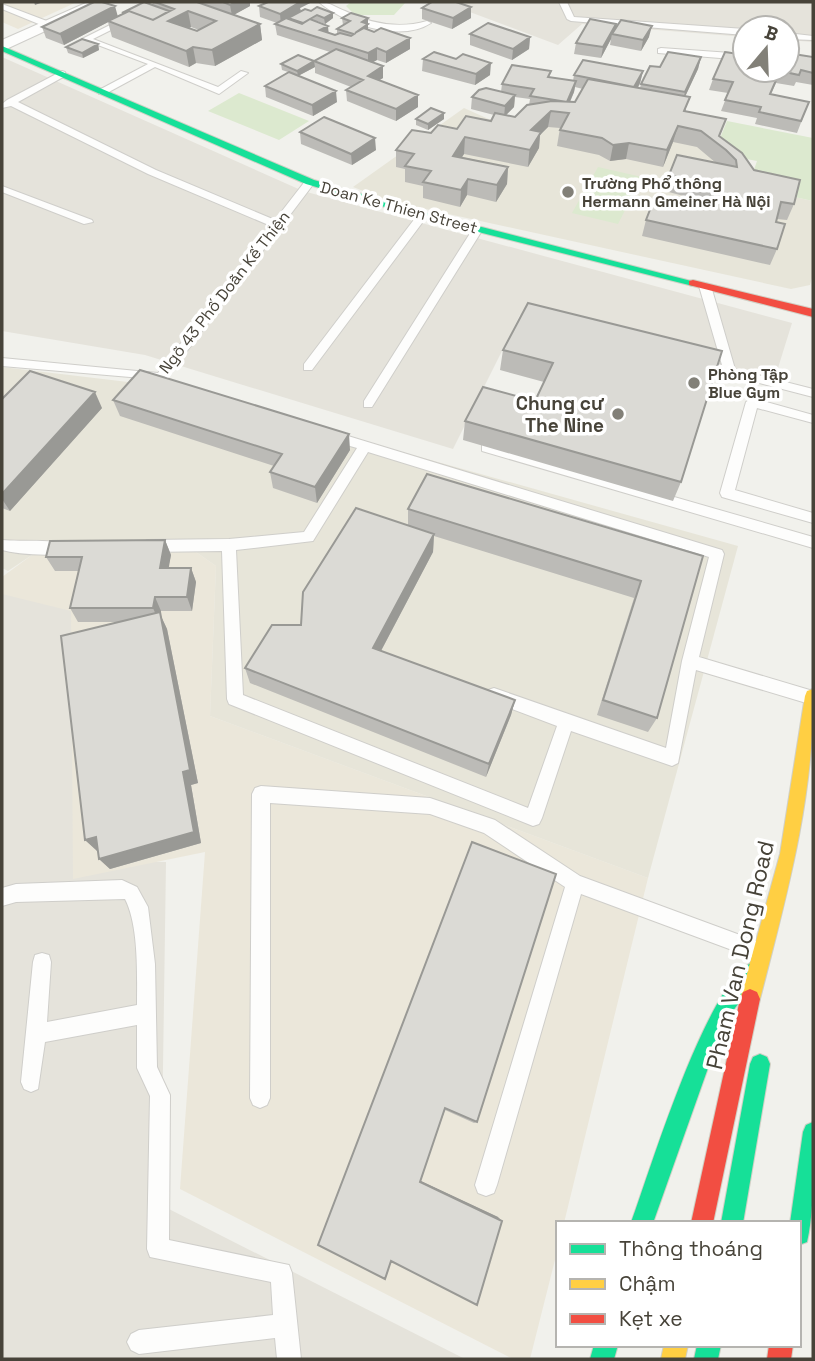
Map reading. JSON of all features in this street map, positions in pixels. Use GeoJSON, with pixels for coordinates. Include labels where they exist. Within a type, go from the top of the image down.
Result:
{"type":"FeatureCollection","features":[{"type":"Feature","properties":{"kind":"main road","name":"Doan Ke Thien Street"},"geometry":{"type":"LineString","coordinates":[[2,47],[310,183],[478,229],[813,313]]}},
{"type":"Feature","properties":{"kind":"main road","name":"Pham Van Dong Road"},"geometry":{"type":"LineString","coordinates":[[702,1221],[759,960],[789,854],[813,697]]}},
{"type":"Feature","properties":{"kind":"main road"},"geometry":{"type":"LineString","coordinates":[[772,977],[789,854]]}},
{"type":"Feature","properties":{"kind":"main road"},"geometry":{"type":"LineString","coordinates":[[643,1221],[656,1176],[714,1021],[734,990],[759,960]]}},
{"type":"Feature","properties":{"kind":"main road"},"geometry":{"type":"LineString","coordinates":[[732,1221],[754,1114],[763,1045]]}},
{"type":"Feature","properties":{"kind":"main road"},"geometry":{"type":"LineString","coordinates":[[801,1221],[813,1132]]}},
{"type":"Feature","properties":{"kind":"street"},"geometry":{"type":"LineString","coordinates":[[2,47],[100,2]]}},
{"type":"Feature","properties":{"kind":"lane"},"geometry":{"type":"LineString","coordinates":[[324,2],[341,14],[363,23],[418,29],[427,23]]}},
{"type":"Feature","properties":{"kind":"lane"},"geometry":{"type":"LineString","coordinates":[[563,2],[571,19],[731,31]]}},
{"type":"Feature","properties":{"kind":"lane"},"geometry":{"type":"LineString","coordinates":[[2,6],[49,25]]}},
{"type":"Feature","properties":{"kind":"lane"},"geometry":{"type":"LineString","coordinates":[[140,12],[86,40],[219,90],[244,73]]}},
{"type":"Feature","properties":{"kind":"lane"},"geometry":{"type":"LineString","coordinates":[[687,27],[688,51]]}},
{"type":"Feature","properties":{"kind":"lane"},"geometry":{"type":"LineString","coordinates":[[661,51],[731,56]]}},
{"type":"Feature","properties":{"kind":"lane"},"geometry":{"type":"LineString","coordinates":[[102,92],[155,64]]}},
{"type":"Feature","properties":{"kind":"lane"},"geometry":{"type":"LineString","coordinates":[[6,105],[62,74]]}},
{"type":"Feature","properties":{"kind":"lane"},"geometry":{"type":"LineString","coordinates":[[6,105],[152,172],[276,224]]}},
{"type":"Feature","properties":{"kind":"lane","name":"Ngõ 43 Phố Doãn Kế Thiện"},"geometry":{"type":"LineString","coordinates":[[2,362],[161,377],[310,183]]}},
{"type":"Feature","properties":{"kind":"lane"},"geometry":{"type":"LineString","coordinates":[[2,189],[88,222]]}},
{"type":"Feature","properties":{"kind":"lane"},"geometry":{"type":"LineString","coordinates":[[308,367],[424,215]]}},
{"type":"Feature","properties":{"kind":"lane"},"geometry":{"type":"LineString","coordinates":[[368,404],[478,229]]}},
{"type":"Feature","properties":{"kind":"lane"},"geometry":{"type":"LineString","coordinates":[[705,286],[730,372]]}},
{"type":"Feature","properties":{"kind":"lane"},"geometry":{"type":"LineString","coordinates":[[680,359],[813,393]]}},
{"type":"Feature","properties":{"kind":"lane"},"geometry":{"type":"LineString","coordinates":[[721,516],[759,379]]}},
{"type":"Feature","properties":{"kind":"lane"},"geometry":{"type":"LineString","coordinates":[[752,402],[813,419]]}},
{"type":"Feature","properties":{"kind":"lane"},"geometry":{"type":"LineString","coordinates":[[348,441],[717,554],[690,661],[672,758],[480,690]]}},
{"type":"Feature","properties":{"kind":"lane"},"geometry":{"type":"LineString","coordinates":[[136,547],[229,545],[308,537],[365,446]]}},
{"type":"Feature","properties":{"kind":"lane"},"geometry":{"type":"LineString","coordinates":[[487,448],[813,543]]}},
{"type":"Feature","properties":{"kind":"lane"},"geometry":{"type":"LineString","coordinates":[[727,493],[813,518]]}},
{"type":"Feature","properties":{"kind":"lane"},"geometry":{"type":"LineString","coordinates":[[2,545],[17,548],[83,547]]}},
{"type":"Feature","properties":{"kind":"lane"},"geometry":{"type":"LineString","coordinates":[[229,545],[234,699],[533,818],[566,722]]}},
{"type":"Feature","properties":{"kind":"lane"},"geometry":{"type":"LineString","coordinates":[[690,661],[813,697]]}},
{"type":"Feature","properties":{"kind":"lane"},"geometry":{"type":"LineString","coordinates":[[260,1098],[261,794],[430,806],[489,826],[575,883],[759,960]]}},
{"type":"Feature","properties":{"kind":"lane"},"geometry":{"type":"LineString","coordinates":[[486,1185],[575,883]]}},
{"type":"Feature","properties":{"kind":"lane"},"geometry":{"type":"LineString","coordinates":[[2,897],[16,893],[127,889],[139,907],[146,964],[147,1068],[160,1096],[158,1249],[281,1273],[289,1359]]}},
{"type":"Feature","properties":{"kind":"lane"},"geometry":{"type":"LineString","coordinates":[[31,1082],[42,962]]}},
{"type":"Feature","properties":{"kind":"lane"},"geometry":{"type":"LineString","coordinates":[[36,1034],[147,1013]]}},
{"type":"Feature","properties":{"kind":"lane"},"geometry":{"type":"LineString","coordinates":[[139,1342],[286,1325]]}},
{"type":"Feature","properties":{"kind":"shaded area"},"geometry":{"type":"Polygon","coordinates":[[[2,2],[77,2],[18,29],[2,22],[2,2]]]}},
{"type":"Feature","properties":{"kind":"shaded area"},"geometry":{"type":"Polygon","coordinates":[[[443,2],[813,2],[813,42],[801,41],[801,14],[731,14],[731,36],[582,24],[558,45],[443,2]]]}},
{"type":"Feature","properties":{"kind":"shaded area"},"geometry":{"type":"Polygon","coordinates":[[[2,57],[303,191],[792,323],[773,384],[520,315],[453,449],[145,355],[2,331],[2,57]]]}},
{"type":"Feature","properties":{"kind":"shaded area","name":"Trường Phổ thông Hermann Gmeiner Hà Nội"},"geometry":{"type":"Polygon","coordinates":[[[579,92],[689,112],[721,136],[714,153],[748,187],[813,201],[813,274],[810,285],[791,289],[389,201],[353,187],[464,108],[502,125],[566,116],[579,92]]]}},
{"type":"Feature","properties":{"kind":"shaded area"},"geometry":{"type":"Polygon","coordinates":[[[2,367],[170,387],[738,546],[648,878],[210,716],[216,566],[196,552],[32,555],[8,571],[2,568],[2,367]]]}},
{"type":"Feature","properties":{"kind":"shaded area"},"geometry":{"type":"Polygon","coordinates":[[[196,552],[216,566],[210,716],[648,878],[564,1221],[556,1221],[556,1256],[530,1359],[513,1359],[180,1189],[205,852],[73,879],[71,611],[2,594],[2,577],[32,555],[196,552]]]}},
{"type":"Feature","properties":{"kind":"shaded area"},"geometry":{"type":"Polygon","coordinates":[[[2,585],[82,592],[106,861],[166,862],[161,1205],[465,1359],[2,1359],[2,585]]]}},
{"type":"Feature","properties":{"kind":"green space"},"geometry":{"type":"Polygon","coordinates":[[[351,2],[406,2],[394,15],[355,15],[346,6],[351,2]]]}},
{"type":"Feature","properties":{"kind":"green space"},"geometry":{"type":"Polygon","coordinates":[[[239,93],[309,121],[279,140],[208,111],[239,93]]]}},
{"type":"Feature","properties":{"kind":"green space"},"geometry":{"type":"Polygon","coordinates":[[[727,121],[813,138],[813,201],[748,187],[757,161],[714,153],[727,121]]]}},
{"type":"Feature","properties":{"kind":"green space"},"geometry":{"type":"Polygon","coordinates":[[[598,167],[642,177],[618,224],[572,213],[598,167]]]}},
{"type":"Feature","properties":{"kind":"building"},"geometry":{"type":"Polygon","coordinates":[[[94,2],[115,6],[60,34],[42,27],[94,2]]]}},
{"type":"Feature","properties":{"kind":"building"},"geometry":{"type":"Polygon","coordinates":[[[144,2],[169,11],[153,20],[129,11],[122,13],[144,2]]]}},
{"type":"Feature","properties":{"kind":"building"},"geometry":{"type":"Polygon","coordinates":[[[155,2],[197,2],[260,24],[212,50],[193,47],[186,51],[108,21],[129,11],[153,20],[174,9],[155,2]],[[188,11],[168,21],[197,31],[216,21],[188,11]]]}},
{"type":"Feature","properties":{"kind":"building"},"geometry":{"type":"Polygon","coordinates":[[[268,2],[300,2],[280,14],[259,6],[268,2]]]}},
{"type":"Feature","properties":{"kind":"building"},"geometry":{"type":"Polygon","coordinates":[[[432,2],[456,2],[471,7],[453,18],[422,8],[432,2]]]}},
{"type":"Feature","properties":{"kind":"building"},"geometry":{"type":"Polygon","coordinates":[[[317,7],[333,13],[324,18],[317,15],[303,23],[288,18],[305,9],[311,11],[317,7]]]}},
{"type":"Feature","properties":{"kind":"building"},"geometry":{"type":"Polygon","coordinates":[[[351,13],[368,18],[362,22],[368,24],[355,33],[364,28],[374,32],[381,28],[410,38],[386,52],[377,48],[368,53],[275,24],[286,18],[302,24],[310,19],[328,26],[320,30],[351,36],[354,34],[337,29],[350,21],[342,18],[351,13]]]}},
{"type":"Feature","properties":{"kind":"building"},"geometry":{"type":"Polygon","coordinates":[[[590,19],[616,24],[603,47],[576,43],[590,19]]]}},
{"type":"Feature","properties":{"kind":"building"},"geometry":{"type":"Polygon","coordinates":[[[621,20],[652,26],[643,40],[612,34],[621,20]]]}},
{"type":"Feature","properties":{"kind":"building"},"geometry":{"type":"Polygon","coordinates":[[[488,23],[530,37],[513,49],[470,34],[488,23]]]}},
{"type":"Feature","properties":{"kind":"building"},"geometry":{"type":"Polygon","coordinates":[[[82,39],[98,44],[82,53],[66,47],[82,39]]]}},
{"type":"Feature","properties":{"kind":"building"},"geometry":{"type":"Polygon","coordinates":[[[336,49],[383,66],[368,76],[418,95],[396,109],[346,90],[363,80],[314,61],[336,49]]]}},
{"type":"Feature","properties":{"kind":"building"},"geometry":{"type":"Polygon","coordinates":[[[434,52],[456,59],[463,54],[491,63],[476,74],[423,59],[434,52]]]}},
{"type":"Feature","properties":{"kind":"building"},"geometry":{"type":"Polygon","coordinates":[[[668,52],[701,57],[685,92],[641,84],[650,66],[660,67],[668,52]]]}},
{"type":"Feature","properties":{"kind":"building"},"geometry":{"type":"Polygon","coordinates":[[[725,52],[731,53],[731,82],[713,79],[725,52]]]}},
{"type":"Feature","properties":{"kind":"building"},"geometry":{"type":"Polygon","coordinates":[[[298,55],[314,61],[297,71],[281,64],[298,55]]]}},
{"type":"Feature","properties":{"kind":"building"},"geometry":{"type":"Polygon","coordinates":[[[801,55],[813,57],[813,73],[801,70],[801,55]]]}},
{"type":"Feature","properties":{"kind":"building"},"geometry":{"type":"Polygon","coordinates":[[[583,60],[643,71],[634,87],[574,75],[583,60]]]}},
{"type":"Feature","properties":{"kind":"building"},"geometry":{"type":"Polygon","coordinates":[[[512,65],[551,71],[548,77],[576,81],[567,102],[530,96],[534,89],[502,84],[512,65]]]}},
{"type":"Feature","properties":{"kind":"building"},"geometry":{"type":"Polygon","coordinates":[[[289,72],[336,91],[312,105],[265,86],[289,72]]]}},
{"type":"Feature","properties":{"kind":"building"},"geometry":{"type":"Polygon","coordinates":[[[588,79],[690,97],[684,111],[726,119],[719,136],[742,153],[754,170],[800,180],[794,204],[781,202],[776,222],[785,224],[777,249],[646,220],[655,197],[709,208],[716,186],[669,175],[677,155],[737,167],[736,160],[726,150],[701,131],[678,126],[667,150],[629,143],[613,145],[602,138],[560,130],[569,113],[551,111],[531,130],[541,132],[530,150],[465,137],[453,156],[508,167],[497,185],[468,179],[461,190],[423,182],[431,171],[405,166],[414,154],[396,150],[412,130],[431,133],[438,125],[457,129],[466,116],[491,121],[495,113],[515,117],[527,105],[552,101],[575,102],[588,79]]]}},
{"type":"Feature","properties":{"kind":"building"},"geometry":{"type":"Polygon","coordinates":[[[732,84],[774,84],[770,94],[809,102],[801,121],[759,112],[761,107],[725,100],[732,84]]]}},
{"type":"Feature","properties":{"kind":"building"},"geometry":{"type":"Polygon","coordinates":[[[486,88],[515,95],[505,106],[472,97],[479,90],[486,88]]]}},
{"type":"Feature","properties":{"kind":"building"},"geometry":{"type":"Polygon","coordinates":[[[431,108],[444,113],[428,124],[416,119],[431,108]]]}},
{"type":"Feature","properties":{"kind":"building"},"geometry":{"type":"Polygon","coordinates":[[[324,117],[375,138],[351,154],[300,132],[324,117]]]}},
{"type":"Feature","properties":{"kind":"building","name":"Chung cư The Nine"},"geometry":{"type":"Polygon","coordinates":[[[528,303],[722,351],[681,482],[465,421],[483,387],[535,401],[553,363],[503,350],[528,303]]]}},
{"type":"Feature","properties":{"kind":"building"},"geometry":{"type":"Polygon","coordinates":[[[140,370],[349,434],[315,487],[270,472],[282,454],[113,400],[140,370]]]}},
{"type":"Feature","properties":{"kind":"building"},"geometry":{"type":"Polygon","coordinates":[[[30,371],[95,392],[2,494],[2,399],[30,371]]]}},
{"type":"Feature","properties":{"kind":"building"},"geometry":{"type":"Polygon","coordinates":[[[427,474],[703,556],[657,718],[603,700],[641,581],[408,509],[427,474]]]}},
{"type":"Feature","properties":{"kind":"building"},"geometry":{"type":"Polygon","coordinates":[[[356,508],[434,534],[373,648],[515,700],[489,764],[245,668],[272,625],[301,625],[303,592],[356,508]]]}},
{"type":"Feature","properties":{"kind":"building"},"geometry":{"type":"Polygon","coordinates":[[[165,540],[160,568],[191,568],[187,597],[155,597],[153,608],[70,608],[82,557],[46,557],[50,541],[165,540]]]}},
{"type":"Feature","properties":{"kind":"building"},"geometry":{"type":"Polygon","coordinates":[[[160,612],[190,770],[183,772],[194,832],[99,859],[96,837],[85,840],[61,636],[160,612]]]}},
{"type":"Feature","properties":{"kind":"building"},"geometry":{"type":"Polygon","coordinates":[[[472,842],[556,874],[477,1122],[445,1108],[420,1182],[502,1221],[477,1305],[391,1261],[385,1279],[318,1245],[472,842]]]}},
{"type":"Feature","properties":{"kind":"traffic: fast"},"geometry":{"type":"LineString","coordinates":[[2,48],[310,182],[423,215],[693,283]]}},
{"type":"Feature","properties":{"kind":"traffic: fast"},"geometry":{"type":"LineString","coordinates":[[643,1221],[711,1032],[728,1001],[753,972]]}},
{"type":"Feature","properties":{"kind":"traffic: fast"},"geometry":{"type":"LineString","coordinates":[[732,1221],[760,1064]]}},
{"type":"Feature","properties":{"kind":"traffic: fast"},"geometry":{"type":"LineString","coordinates":[[801,1221],[813,1132]]}},
{"type":"Feature","properties":{"kind":"traffic: fast"},"geometry":{"type":"LineString","coordinates":[[602,1359],[605,1347]]}},
{"type":"Feature","properties":{"kind":"traffic: fast"},"geometry":{"type":"LineString","coordinates":[[706,1359],[709,1347]]}},
{"type":"Feature","properties":{"kind":"traffic: slow"},"geometry":{"type":"LineString","coordinates":[[750,999],[789,854],[813,696]]}},
{"type":"Feature","properties":{"kind":"traffic: slow"},"geometry":{"type":"LineString","coordinates":[[673,1359],[676,1347]]}},
{"type":"Feature","properties":{"kind":"traffic: jam"},"geometry":{"type":"LineString","coordinates":[[693,283],[813,313]]}},
{"type":"Feature","properties":{"kind":"traffic: jam"},"geometry":{"type":"LineString","coordinates":[[702,1221],[750,999]]}},
{"type":"Feature","properties":{"kind":"traffic: jam"},"geometry":{"type":"LineString","coordinates":[[779,1359],[781,1347]]}},
{"type":"Feature","properties":{"kind":"place","name":"Trường Phổ thông Hermann Gmeiner Hà Nội"},"geometry":{"type":"Point","coordinates":[568,192]}},
{"type":"Feature","properties":{"kind":"place","name":"Phòng Tập Blue Gym"},"geometry":{"type":"Point","coordinates":[694,383]}},
{"type":"Feature","properties":{"kind":"place","name":"Chung cư The Nine"},"geometry":{"type":"Point","coordinates":[618,414]}}]}
